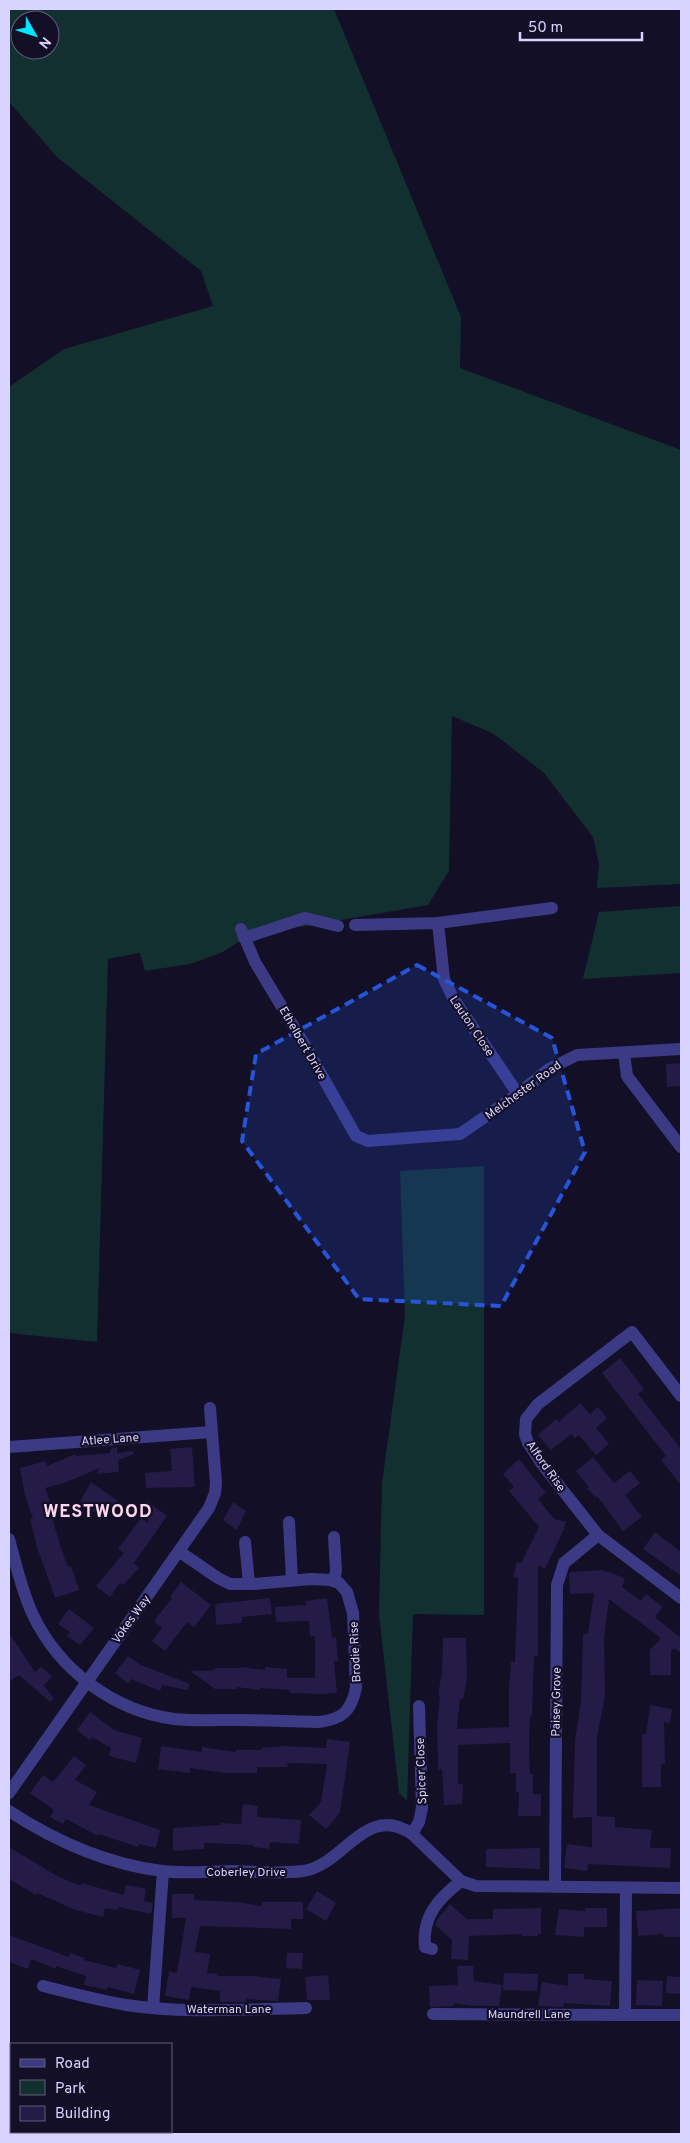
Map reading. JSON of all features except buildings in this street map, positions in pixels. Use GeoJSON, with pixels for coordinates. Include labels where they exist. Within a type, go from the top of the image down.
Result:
{"type":"FeatureCollection","features":[{"type":"Feature","properties":{"kind":"street"},"geometry":{"type":"LineString","coordinates":[[355,925],[438,923],[552,908]]}},
{"type":"Feature","properties":{"kind":"street","name":"Ethelbert Drive"},"geometry":{"type":"LineString","coordinates":[[338,926],[305,918],[243,934],[255,962],[304,1042],[356,1136],[368,1141]]}},
{"type":"Feature","properties":{"kind":"street","name":"Lauton Close"},"geometry":{"type":"LineString","coordinates":[[438,923],[444,979],[452,998],[518,1094]]}},
{"type":"Feature","properties":{"kind":"street","name":"Melchester Road"},"geometry":{"type":"LineString","coordinates":[[368,1141],[460,1134],[518,1094],[549,1069],[577,1055],[681,1048]]}},
{"type":"Feature","properties":{"kind":"street"},"geometry":{"type":"LineString","coordinates":[[624,1052],[627,1076],[681,1147]]}},
{"type":"Feature","properties":{"kind":"street","name":"Alford Rise"},"geometry":{"type":"LineString","coordinates":[[681,1396],[632,1332],[538,1404],[531,1411],[525,1426],[528,1443],[535,1454],[598,1535],[681,1598]]}},
{"type":"Feature","properties":{"kind":"street","name":"Vokes Way"},"geometry":{"type":"LineString","coordinates":[[9,1793],[180,1552],[209,1508],[215,1493],[210,1408]]}},
{"type":"Feature","properties":{"kind":"street","name":"Atlee Lane"},"geometry":{"type":"LineString","coordinates":[[9,1448],[211,1432]]}},
{"type":"Feature","properties":{"kind":"street"},"geometry":{"type":"LineString","coordinates":[[289,1522],[292,1580]]}},
{"type":"Feature","properties":{"kind":"street","name":"Paisey Grove"},"geometry":{"type":"LineString","coordinates":[[555,1887],[557,1585],[564,1563],[598,1535]]}},
{"type":"Feature","properties":{"kind":"street"},"geometry":{"type":"LineString","coordinates":[[180,1552],[224,1582],[236,1585],[292,1580],[323,1579],[334,1581],[336,1571],[334,1537]]}},
{"type":"Feature","properties":{"kind":"street","name":"Brodie Rise"},"geometry":{"type":"LineString","coordinates":[[9,1539],[27,1599],[37,1623],[61,1658],[87,1681],[112,1698],[139,1710],[175,1719],[332,1720],[346,1712],[354,1698],[356,1688],[350,1599],[344,1587],[334,1581]]}},
{"type":"Feature","properties":{"kind":"street"},"geometry":{"type":"LineString","coordinates":[[245,1542],[249,1584]]}},
{"type":"Feature","properties":{"kind":"street","name":"Spicer Close"},"geometry":{"type":"LineString","coordinates":[[412,1834],[419,1822],[422,1808],[419,1706]]}},
{"type":"Feature","properties":{"kind":"street","name":"Coberley Drive"},"geometry":{"type":"LineString","coordinates":[[9,1811],[35,1828],[90,1854],[113,1861],[163,1871],[302,1871],[328,1861],[355,1837],[372,1828],[399,1827],[412,1834],[461,1881],[484,1887],[681,1888]]}},
{"type":"Feature","properties":{"kind":"street"},"geometry":{"type":"LineString","coordinates":[[153,2008],[163,1871]]}},
{"type":"Feature","properties":{"kind":"street"},"geometry":{"type":"LineString","coordinates":[[432,1949],[425,1947],[424,1936],[432,1910],[461,1881]]}},
{"type":"Feature","properties":{"kind":"street"},"geometry":{"type":"LineString","coordinates":[[624,2014],[626,1889]]}},
{"type":"Feature","properties":{"kind":"street","name":"Waterman Lane"},"geometry":{"type":"LineString","coordinates":[[43,1986],[77,1995],[153,2008],[202,2010],[306,2008]]}},
{"type":"Feature","properties":{"kind":"street","name":"Maundrell Lane"},"geometry":{"type":"LineString","coordinates":[[432,2014],[681,2015]]}},
{"type":"Feature","properties":{"kind":"highlighted area"},"geometry":{"type":"Polygon","coordinates":[[[417,965],[552,1038],[585,1152],[501,1306],[359,1299],[242,1141],[256,1054],[417,965]]]}},
{"type":"Feature","properties":{"kind":"green space"},"geometry":{"type":"Polygon","coordinates":[[[9,9],[334,9],[461,317],[460,368],[681,450],[681,884],[597,888],[599,864],[593,837],[544,773],[494,734],[452,716],[449,871],[428,905],[301,927],[257,930],[221,953],[190,964],[145,971],[140,953],[108,959],[97,1342],[9,1333],[9,387],[64,349],[213,306],[201,271],[57,157],[9,102],[9,9]]]}},
{"type":"Feature","properties":{"kind":"green space"},"geometry":{"type":"Polygon","coordinates":[[[681,906],[681,973],[583,979],[599,912],[681,906]]]}},
{"type":"Feature","properties":{"kind":"green space"},"geometry":{"type":"Polygon","coordinates":[[[484,1166],[484,1615],[413,1614],[407,1801],[399,1793],[379,1614],[382,1483],[405,1316],[400,1171],[484,1166]]]}},
{"type":"Feature","properties":{"kind":"district","name":"WESTWOOD"},"geometry":{"type":"Point","coordinates":[98,1511]}}]}
